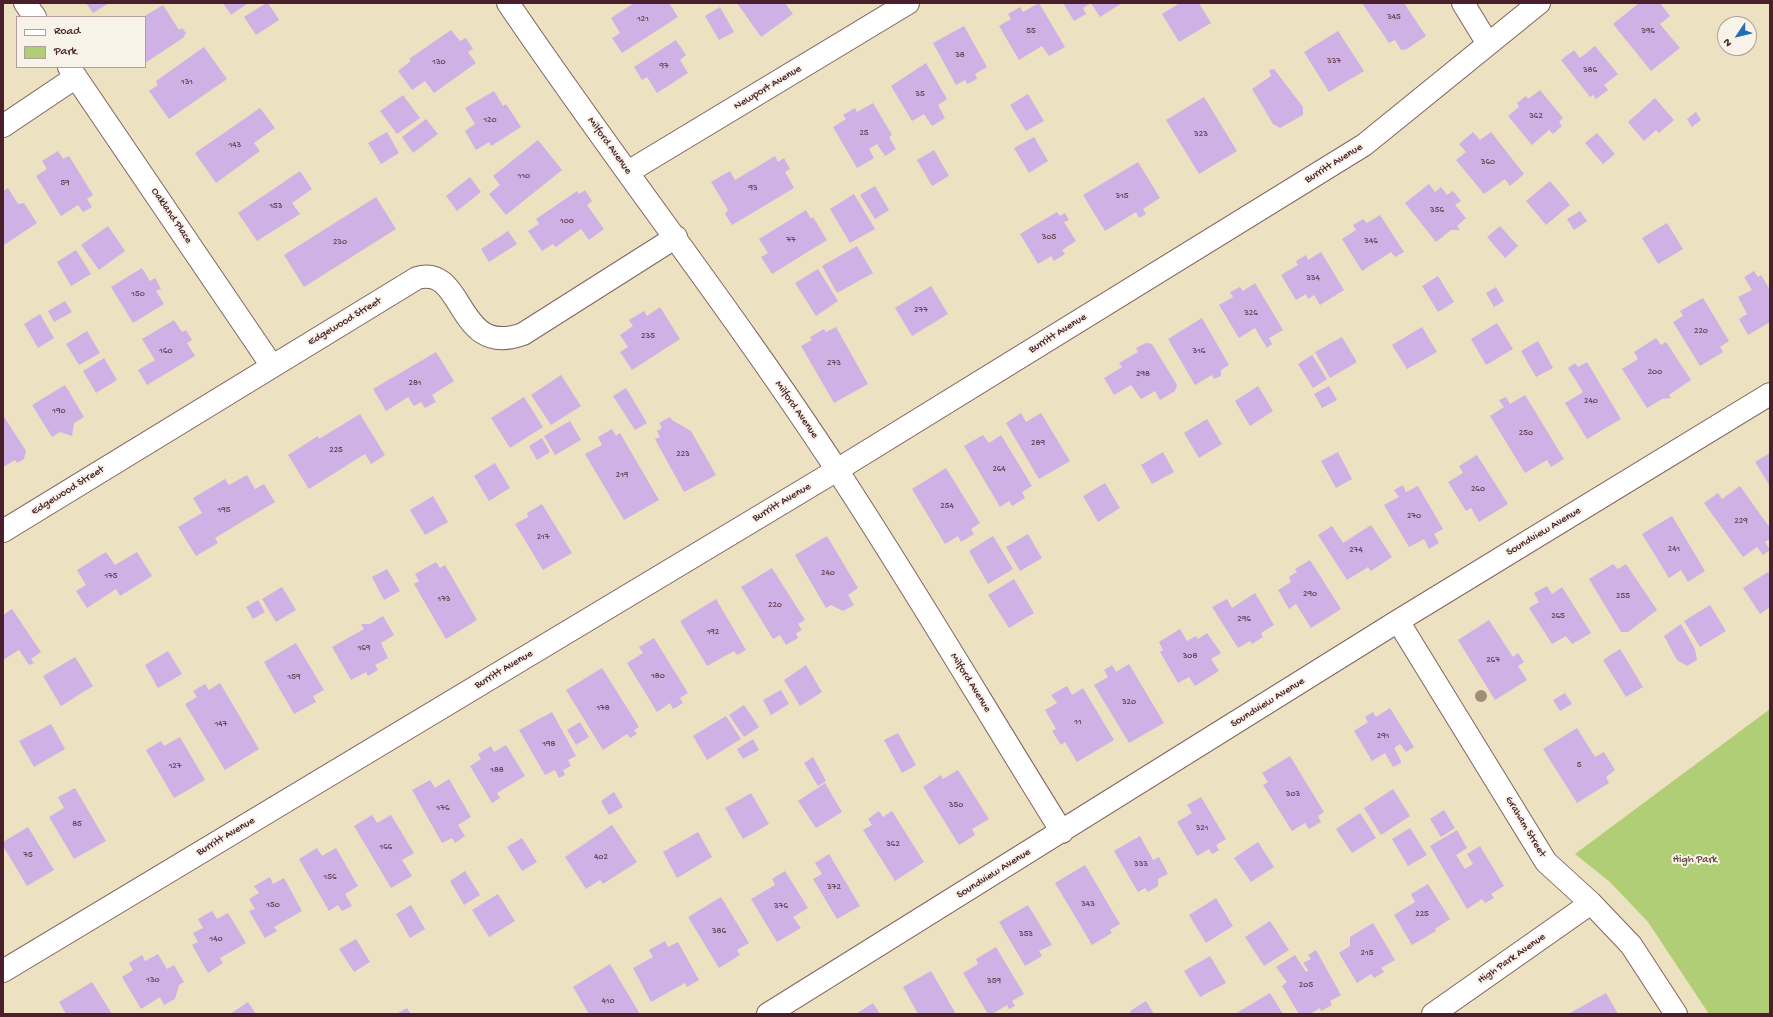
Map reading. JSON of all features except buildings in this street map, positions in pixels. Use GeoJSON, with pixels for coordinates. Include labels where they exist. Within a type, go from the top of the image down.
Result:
{"type":"FeatureCollection","features":[{"type":"Feature","properties":{"kind":"street"},"geometry":{"type":"LineString","coordinates":[[26,3],[34,16]]}},
{"type":"Feature","properties":{"kind":"street","name":"Milford Avenue"},"geometry":{"type":"LineString","coordinates":[[508,3],[556,73],[676,236],[837,470],[1062,832]]}},
{"type":"Feature","properties":{"kind":"street","name":"Newport Avenue"},"geometry":{"type":"LineString","coordinates":[[628,172],[908,3]]}},
{"type":"Feature","properties":{"kind":"street"},"geometry":{"type":"LineString","coordinates":[[1463,3],[1488,44]]}},
{"type":"Feature","properties":{"kind":"street","name":"Burritt Avenue"},"geometry":{"type":"LineString","coordinates":[[3,971],[837,470],[1364,145],[1539,3]]}},
{"type":"Feature","properties":{"kind":"street"},"geometry":{"type":"LineString","coordinates":[[3,126],[73,72]]}},
{"type":"Feature","properties":{"kind":"street","name":"Oakland Place"},"geometry":{"type":"LineString","coordinates":[[73,72],[272,366]]}},
{"type":"Feature","properties":{"kind":"street","name":"Edgewood Street"},"geometry":{"type":"LineString","coordinates":[[3,531],[418,278],[432,276],[439,280],[448,288],[473,324],[482,334],[497,339],[510,339],[523,334],[676,236]]}},
{"type":"Feature","properties":{"kind":"street","name":"Soundview Avenue"},"geometry":{"type":"LineString","coordinates":[[768,1014],[1398,621],[1770,394]]}},
{"type":"Feature","properties":{"kind":"street","name":"Graham Street"},"geometry":{"type":"LineString","coordinates":[[1398,621],[1546,862],[1591,903],[1631,945],[1676,1014]]}},
{"type":"Feature","properties":{"kind":"street","name":"High Park Avenue"},"geometry":{"type":"LineString","coordinates":[[1433,1014],[1591,903]]}},
{"type":"Feature","properties":{"kind":"green space","name":"High Park"},"geometry":{"type":"Polygon","coordinates":[[[1770,709],[1770,1014],[1709,1014],[1648,922],[1610,882],[1575,854],[1770,709]]]}}]}
